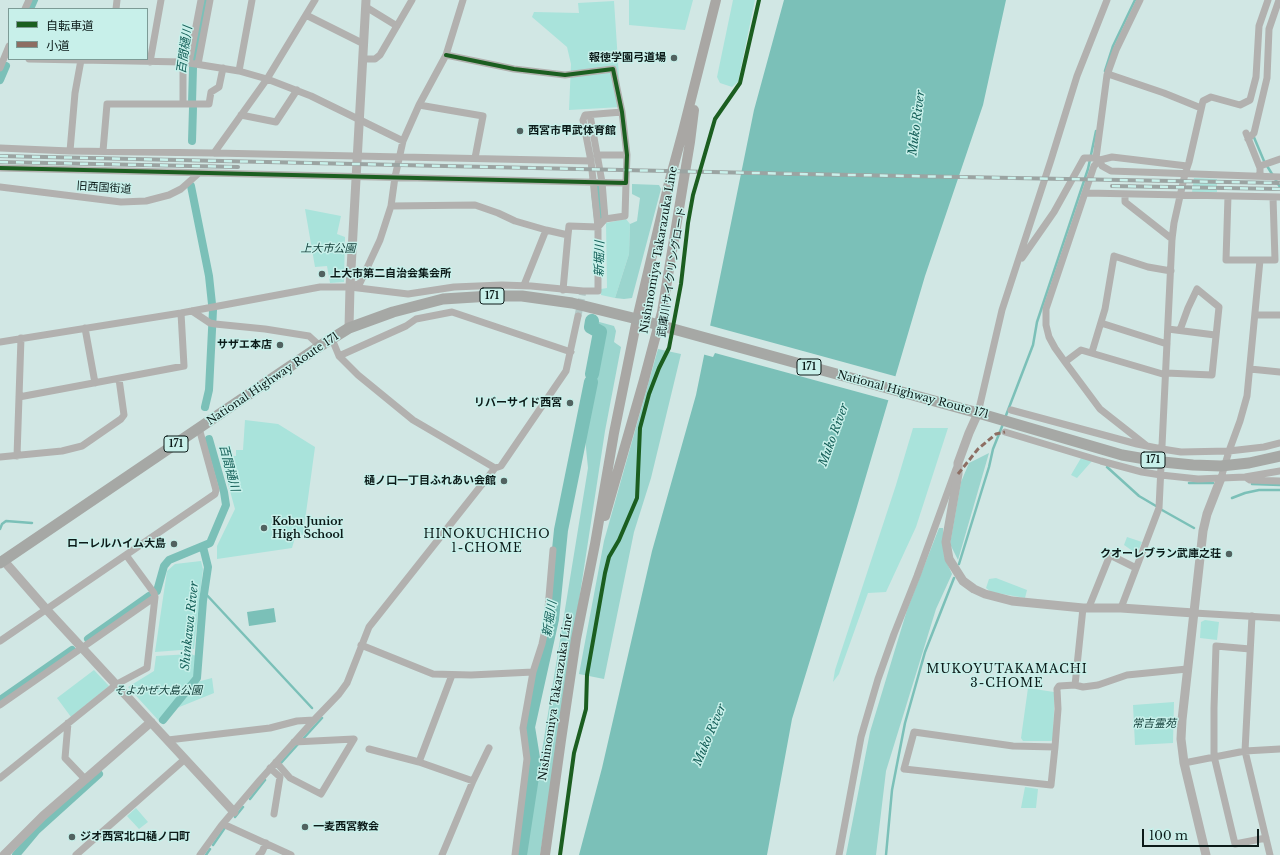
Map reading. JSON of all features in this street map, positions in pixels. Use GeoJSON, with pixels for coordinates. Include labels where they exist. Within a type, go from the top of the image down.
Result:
{"type":"FeatureCollection","features":[{"type":"Feature","properties":{"kind":"highway","name":"National Highway Route 171"},"geometry":{"type":"LineString","coordinates":[[1,560],[320,346],[350,328],[392,312],[443,299],[522,296],[572,303],[637,319],[1122,455],[1162,462],[1221,466],[1249,463],[1280,456]]}},
{"type":"Feature","properties":{"kind":"main road","name":"Nishinomiya Takarazuka Line"},"geometry":{"type":"LineString","coordinates":[[545,855],[560,740],[574,654],[614,433],[637,319],[669,182],[716,0]]}},
{"type":"Feature","properties":{"kind":"main road","name":"Nishinomiya Takarazuka Line"},"geometry":{"type":"LineString","coordinates":[[595,544],[611,498],[662,312],[690,142],[698,72]]}},
{"type":"Feature","properties":{"kind":"street"},"geometry":{"type":"LineString","coordinates":[[150,62],[161,0]]}},
{"type":"Feature","properties":{"kind":"street"},"geometry":{"type":"LineString","coordinates":[[183,104],[201,0]]}},
{"type":"Feature","properties":{"kind":"street"},"geometry":{"type":"LineString","coordinates":[[191,63],[210,0]]}},
{"type":"Feature","properties":{"kind":"street"},"geometry":{"type":"LineString","coordinates":[[239,71],[252,0]]}},
{"type":"Feature","properties":{"kind":"street"},"geometry":{"type":"LineString","coordinates":[[214,153],[267,79],[315,0]]}},
{"type":"Feature","properties":{"kind":"street"},"geometry":{"type":"LineString","coordinates":[[363,59],[375,59],[380,55],[412,0]]}},
{"type":"Feature","properties":{"kind":"street"},"geometry":{"type":"LineString","coordinates":[[350,287],[360,283],[380,240],[391,206],[395,178],[403,142],[419,105],[446,55],[463,0]]}},
{"type":"Feature","properties":{"kind":"street"},"geometry":{"type":"LineString","coordinates":[[839,855],[862,737],[878,679],[969,433],[973,412],[1002,310],[1077,76],[1107,0]]}},
{"type":"Feature","properties":{"kind":"street"},"geometry":{"type":"LineString","coordinates":[[1140,0],[1116,50],[1107,75],[1094,166],[1046,308],[1046,325],[1049,337],[1055,348],[1100,409],[1147,446]]}},
{"type":"Feature","properties":{"kind":"street"},"geometry":{"type":"LineString","coordinates":[[1121,608],[1160,508],[1172,239],[1185,174],[1203,102],[1211,97],[1240,105],[1250,100],[1256,78],[1259,26],[1268,0]]}},
{"type":"Feature","properties":{"kind":"street"},"geometry":{"type":"LineString","coordinates":[[1260,176],[1264,165],[1250,136],[1267,78],[1270,29],[1279,0]]}},
{"type":"Feature","properties":{"kind":"street"},"geometry":{"type":"LineString","coordinates":[[366,4],[397,26]]}},
{"type":"Feature","properties":{"kind":"street"},"geometry":{"type":"LineString","coordinates":[[350,328],[350,287],[366,4]]}},
{"type":"Feature","properties":{"kind":"street"},"geometry":{"type":"LineString","coordinates":[[306,15],[364,44]]}},
{"type":"Feature","properties":{"kind":"street"},"geometry":{"type":"LineString","coordinates":[[0,68],[8,48]]}},
{"type":"Feature","properties":{"kind":"street"},"geometry":{"type":"LineString","coordinates":[[446,55],[514,69],[565,74],[613,69],[622,112],[626,155],[625,216],[605,219],[598,227]]}},
{"type":"Feature","properties":{"kind":"street"},"geometry":{"type":"LineString","coordinates":[[70,151],[75,93],[81,60],[191,63],[239,71],[267,79],[311,96],[403,142]]}},
{"type":"Feature","properties":{"kind":"street"},"geometry":{"type":"LineString","coordinates":[[103,151],[107,104],[209,104],[211,92],[219,87],[223,68]]}},
{"type":"Feature","properties":{"kind":"street"},"geometry":{"type":"LineString","coordinates":[[1108,74],[1164,92],[1201,108]]}},
{"type":"Feature","properties":{"kind":"street"},"geometry":{"type":"LineString","coordinates":[[241,115],[276,122],[297,90]]}},
{"type":"Feature","properties":{"kind":"street"},"geometry":{"type":"LineString","coordinates":[[419,105],[483,116],[475,158]]}},
{"type":"Feature","properties":{"kind":"street"},"geometry":{"type":"LineString","coordinates":[[0,342],[320,287],[350,287],[408,294],[472,286],[524,285],[563,290],[598,291],[598,227],[593,182],[583,120],[585,116],[622,112]]}},
{"type":"Feature","properties":{"kind":"street"},"geometry":{"type":"LineString","coordinates":[[590,115],[602,182],[605,219]]}},
{"type":"Feature","properties":{"kind":"street"},"geometry":{"type":"LineString","coordinates":[[0,148],[70,151],[590,161]]}},
{"type":"Feature","properties":{"kind":"street"},"geometry":{"type":"LineString","coordinates":[[597,155],[626,155]]}},
{"type":"Feature","properties":{"kind":"street"},"geometry":{"type":"LineString","coordinates":[[1017,264],[1054,212],[1083,160],[1112,157],[1187,166]]}},
{"type":"Feature","properties":{"kind":"street"},"geometry":{"type":"LineString","coordinates":[[1094,158],[1102,166],[1111,171],[1280,176]]}},
{"type":"Feature","properties":{"kind":"street"},"geometry":{"type":"LineString","coordinates":[[1264,165],[1280,159]]}},
{"type":"Feature","properties":{"kind":"street"},"geometry":{"type":"LineString","coordinates":[[0,168],[626,183]]}},
{"type":"Feature","properties":{"kind":"street","name":"旧西国街道"},"geometry":{"type":"LineString","coordinates":[[0,187],[121,202],[146,200],[169,195],[181,190],[199,173]]}},
{"type":"Feature","properties":{"kind":"street"},"geometry":{"type":"LineString","coordinates":[[1086,193],[1277,197],[1275,260],[1226,260],[1228,196]]}},
{"type":"Feature","properties":{"kind":"street"},"geometry":{"type":"LineString","coordinates":[[1125,194],[1125,202],[1172,239]]}},
{"type":"Feature","properties":{"kind":"street"},"geometry":{"type":"LineString","coordinates":[[391,206],[475,205],[515,221],[568,235]]}},
{"type":"Feature","properties":{"kind":"street"},"geometry":{"type":"LineString","coordinates":[[563,290],[569,226],[598,227]]}},
{"type":"Feature","properties":{"kind":"street"},"geometry":{"type":"LineString","coordinates":[[524,285],[546,230]]}},
{"type":"Feature","properties":{"kind":"street"},"geometry":{"type":"LineString","coordinates":[[1092,352],[1102,323],[1114,256],[1148,267],[1171,271]]}},
{"type":"Feature","properties":{"kind":"street"},"geometry":{"type":"LineString","coordinates":[[1206,855],[1184,763],[1181,739],[1182,720],[1204,527],[1244,409],[1250,369],[1260,260]]}},
{"type":"Feature","properties":{"kind":"street"},"geometry":{"type":"LineString","coordinates":[[1065,362],[1081,350],[1166,374],[1212,375],[1218,307],[1198,289],[1188,308],[1180,330]]}},
{"type":"Feature","properties":{"kind":"street"},"geometry":{"type":"LineString","coordinates":[[192,310],[213,324],[265,329],[310,336],[320,346]]}},
{"type":"Feature","properties":{"kind":"street"},"geometry":{"type":"LineString","coordinates":[[19,397],[184,366],[181,312]]}},
{"type":"Feature","properties":{"kind":"street"},"geometry":{"type":"LineString","coordinates":[[339,356],[406,326],[416,319],[452,312],[570,352]]}},
{"type":"Feature","properties":{"kind":"street"},"geometry":{"type":"LineString","coordinates":[[1255,315],[1280,315]]}},
{"type":"Feature","properties":{"kind":"street"},"geometry":{"type":"LineString","coordinates":[[200,855],[223,824],[270,768],[339,694],[347,683],[369,627],[495,468],[501,466],[566,371],[578,316]]}},
{"type":"Feature","properties":{"kind":"street"},"geometry":{"type":"LineString","coordinates":[[1102,323],[1167,344]]}},
{"type":"Feature","properties":{"kind":"street"},"geometry":{"type":"LineString","coordinates":[[85,328],[95,383]]}},
{"type":"Feature","properties":{"kind":"street"},"geometry":{"type":"LineString","coordinates":[[1168,329],[1215,335]]}},
{"type":"Feature","properties":{"kind":"street"},"geometry":{"type":"LineString","coordinates":[[16,456],[21,338]]}},
{"type":"Feature","properties":{"kind":"street"},"geometry":{"type":"LineString","coordinates":[[332,339],[339,356],[413,420],[495,468]]}},
{"type":"Feature","properties":{"kind":"street"},"geometry":{"type":"LineString","coordinates":[[1250,369],[1280,372]]}},
{"type":"Feature","properties":{"kind":"street"},"geometry":{"type":"LineString","coordinates":[[0,457],[62,451],[82,446],[121,419],[124,415],[119,379]]}},
{"type":"Feature","properties":{"kind":"street"},"geometry":{"type":"LineString","coordinates":[[1011,410],[1162,449],[1188,452],[1229,451],[1264,447],[1280,443]]}},
{"type":"Feature","properties":{"kind":"street"},"geometry":{"type":"LineString","coordinates":[[0,641],[215,494],[216,490],[199,428]]}},
{"type":"Feature","properties":{"kind":"street"},"geometry":{"type":"LineString","coordinates":[[1005,432],[1100,461],[1142,472],[1161,475],[1221,478],[1245,477],[1280,471]]}},
{"type":"Feature","properties":{"kind":"street"},"geometry":{"type":"LineString","coordinates":[[958,463],[958,474],[946,542],[949,559],[963,581],[974,589],[985,594],[1012,601],[1086,608],[1121,608],[1280,618]]}},
{"type":"Feature","properties":{"kind":"street"},"geometry":{"type":"LineString","coordinates":[[1245,477],[1250,480],[1280,481]]}},
{"type":"Feature","properties":{"kind":"street"},"geometry":{"type":"LineString","coordinates":[[515,855],[527,759],[523,728],[533,672],[542,644],[553,550]]}},
{"type":"Feature","properties":{"kind":"street"},"geometry":{"type":"LineString","coordinates":[[0,778],[117,684],[147,668],[155,597],[154,593],[126,555]]}},
{"type":"Feature","properties":{"kind":"street"},"geometry":{"type":"LineString","coordinates":[[1075,686],[1086,608],[1110,555],[1136,568]]}},
{"type":"Feature","properties":{"kind":"street"},"geometry":{"type":"LineString","coordinates":[[1,560],[234,812]]}},
{"type":"Feature","properties":{"kind":"street"},"geometry":{"type":"LineString","coordinates":[[0,705],[155,597]]}},
{"type":"Feature","properties":{"kind":"street"},"geometry":{"type":"LineString","coordinates":[[1252,616],[1245,751],[1270,855]]}},
{"type":"Feature","properties":{"kind":"street"},"geometry":{"type":"LineString","coordinates":[[361,645],[433,674],[471,675],[533,672]]}},
{"type":"Feature","properties":{"kind":"street"},"geometry":{"type":"LineString","coordinates":[[1250,649],[1216,646],[1214,756],[1235,844],[1266,838]]}},
{"type":"Feature","properties":{"kind":"street"},"geometry":{"type":"LineString","coordinates":[[1055,747],[1013,746],[914,732],[904,769],[1051,785],[1055,747],[1058,709],[1057,689],[1059,686],[1083,687],[1098,685],[1127,675],[1187,669]]}},
{"type":"Feature","properties":{"kind":"street"},"geometry":{"type":"LineString","coordinates":[[419,762],[452,675]]}},
{"type":"Feature","properties":{"kind":"street"},"geometry":{"type":"LineString","coordinates":[[168,740],[270,728],[297,721],[314,720]]}},
{"type":"Feature","properties":{"kind":"street"},"geometry":{"type":"LineString","coordinates":[[0,852],[4,855],[43,816],[152,722]]}},
{"type":"Feature","properties":{"kind":"street"},"geometry":{"type":"LineString","coordinates":[[68,723],[65,758],[85,779]]}},
{"type":"Feature","properties":{"kind":"street"},"geometry":{"type":"LineString","coordinates":[[276,762],[290,778],[321,794],[354,739],[294,742]]}},
{"type":"Feature","properties":{"kind":"street"},"geometry":{"type":"LineString","coordinates":[[442,855],[473,780],[489,748]]}},
{"type":"Feature","properties":{"kind":"street"},"geometry":{"type":"LineString","coordinates":[[369,749],[419,762],[473,780]]}},
{"type":"Feature","properties":{"kind":"street"},"geometry":{"type":"LineString","coordinates":[[1184,763],[1245,751],[1280,749]]}},
{"type":"Feature","properties":{"kind":"street"},"geometry":{"type":"LineString","coordinates":[[76,855],[185,759]]}},
{"type":"Feature","properties":{"kind":"street"},"geometry":{"type":"LineString","coordinates":[[270,768],[280,777],[274,814]]}},
{"type":"Feature","properties":{"kind":"street"},"geometry":{"type":"LineString","coordinates":[[223,824],[291,855]]}},
{"type":"Feature","properties":{"kind":"street"},"geometry":{"type":"LineString","coordinates":[[259,855],[266,843]]}},
{"type":"Feature","properties":{"kind":"street"},"geometry":{"type":"LineString","coordinates":[[273,847],[278,855]]}},
{"type":"Feature","properties":{"kind":"green space"},"geometry":{"type":"Polygon","coordinates":[[[629,0],[693,0],[685,30],[629,25],[629,0]]]}},
{"type":"Feature","properties":{"kind":"green space"},"geometry":{"type":"Polygon","coordinates":[[[733,0],[755,0],[738,82],[732,87],[720,83],[717,77],[733,0]]]}},
{"type":"Feature","properties":{"kind":"green space"},"geometry":{"type":"Polygon","coordinates":[[[614,1],[621,107],[569,110],[571,64],[567,47],[532,17],[534,12],[579,13],[578,3],[614,1]]]}},
{"type":"Feature","properties":{"kind":"green space"},"geometry":{"type":"Polygon","coordinates":[[[1194,178],[1217,179],[1217,192],[1192,192],[1194,178]]]}},
{"type":"Feature","properties":{"kind":"green space","name":"上大市公園"},"geometry":{"type":"Polygon","coordinates":[[[305,209],[341,216],[337,234],[345,237],[344,282],[330,283],[327,266],[315,267],[305,209]]]}},
{"type":"Feature","properties":{"kind":"green space"},"geometry":{"type":"Polygon","coordinates":[[[626,219],[630,224],[629,254],[615,298],[601,295],[601,289],[607,288],[606,223],[626,219]]]}},
{"type":"Feature","properties":{"kind":"green space"},"geometry":{"type":"Polygon","coordinates":[[[245,420],[278,424],[315,447],[303,535],[296,534],[292,548],[217,559],[217,546],[235,509],[220,455],[236,456],[236,450],[243,450],[245,420]]]}},
{"type":"Feature","properties":{"kind":"green space"},"geometry":{"type":"Polygon","coordinates":[[[913,428],[948,428],[916,527],[886,592],[868,593],[839,674],[833,682],[835,670],[896,485],[913,428]]]}},
{"type":"Feature","properties":{"kind":"green space"},"geometry":{"type":"Polygon","coordinates":[[[1081,458],[1092,461],[1077,478],[1071,475],[1081,458]]]}},
{"type":"Feature","properties":{"kind":"green space"},"geometry":{"type":"Polygon","coordinates":[[[1127,537],[1142,542],[1137,554],[1124,545],[1127,537]]]}},
{"type":"Feature","properties":{"kind":"green space"},"geometry":{"type":"Polygon","coordinates":[[[201,561],[203,569],[194,649],[155,652],[167,571],[175,564],[201,561]]]}},
{"type":"Feature","properties":{"kind":"green space"},"geometry":{"type":"Polygon","coordinates":[[[996,578],[1027,590],[1025,598],[991,592],[986,588],[989,579],[996,578]]]}},
{"type":"Feature","properties":{"kind":"green space"},"geometry":{"type":"Polygon","coordinates":[[[1205,620],[1219,622],[1217,640],[1200,638],[1201,622],[1205,620]]]}},
{"type":"Feature","properties":{"kind":"green space","name":"そよかぜ大島公園"},"geometry":{"type":"Polygon","coordinates":[[[191,654],[196,656],[194,678],[159,721],[128,687],[154,671],[156,656],[191,654]]]}},
{"type":"Feature","properties":{"kind":"green space"},"geometry":{"type":"Polygon","coordinates":[[[94,670],[109,686],[71,717],[57,698],[94,670]]]}},
{"type":"Feature","properties":{"kind":"green space"},"geometry":{"type":"Polygon","coordinates":[[[212,678],[214,693],[177,708],[197,682],[212,678]]]}},
{"type":"Feature","properties":{"kind":"green space"},"geometry":{"type":"Polygon","coordinates":[[[1028,688],[1054,692],[1053,740],[1051,741],[1023,741],[1021,738],[1028,688]]]}},
{"type":"Feature","properties":{"kind":"green space","name":"常吉霊苑"},"geometry":{"type":"Polygon","coordinates":[[[1174,702],[1173,743],[1135,745],[1133,705],[1174,702]]]}},
{"type":"Feature","properties":{"kind":"green space"},"geometry":{"type":"Polygon","coordinates":[[[1025,787],[1038,789],[1036,808],[1021,808],[1025,787]]]}},
{"type":"Feature","properties":{"kind":"green space"},"geometry":{"type":"Polygon","coordinates":[[[136,808],[148,822],[139,829],[127,816],[136,808]]]}},
{"type":"Feature","properties":{"kind":"shaded area"},"geometry":{"type":"Polygon","coordinates":[[[632,184],[659,185],[661,189],[632,298],[624,299],[615,298],[629,254],[630,224],[637,221],[640,198],[632,194],[632,184]]]}},
{"type":"Feature","properties":{"kind":"shaded area"},"geometry":{"type":"Polygon","coordinates":[[[592,320],[614,326],[616,331],[614,342],[621,347],[605,431],[540,855],[525,855],[588,468],[584,428],[599,354],[592,320]]]}},
{"type":"Feature","properties":{"kind":"shaded area"},"geometry":{"type":"Polygon","coordinates":[[[658,349],[681,354],[651,478],[634,532],[604,679],[579,674],[604,541],[658,349]]]}},
{"type":"Feature","properties":{"kind":"shaded area"},"geometry":{"type":"Polygon","coordinates":[[[989,453],[958,560],[950,544],[961,482],[969,463],[989,453]]]}},
{"type":"Feature","properties":{"kind":"shaded area"},"geometry":{"type":"Polygon","coordinates":[[[939,528],[943,528],[944,556],[952,574],[936,609],[886,771],[876,855],[846,855],[870,732],[907,610],[939,528]]]}},
{"type":"Feature","properties":{"kind":"water","name":"Muko River"},"geometry":{"type":"Polygon","coordinates":[[[784,0],[1006,0],[983,105],[925,276],[792,719],[767,855],[579,855],[602,768],[652,551],[696,395],[754,110],[784,0]]]}},
{"type":"Feature","properties":{"kind":"water"},"geometry":{"type":"Polygon","coordinates":[[[274,608],[276,622],[249,626],[247,612],[274,608]]]}},
{"type":"Feature","properties":{"kind":"pier"},"geometry":{"type":"Polygon","coordinates":[[[708,325],[898,377],[891,401],[715,353],[713,357],[702,354],[708,325]]]}},
{"type":"Feature","properties":{"kind":"waterway"},"geometry":{"type":"LineString","coordinates":[[30,8],[34,0]]}},
{"type":"Feature","properties":{"kind":"waterway","name":"百間樋川"},"geometry":{"type":"LineString","coordinates":[[192,103],[193,68],[205,0]]}},
{"type":"Feature","properties":{"kind":"waterway"},"geometry":{"type":"LineString","coordinates":[[1105,71],[1113,46],[1135,0]]}},
{"type":"Feature","properties":{"kind":"waterway"},"geometry":{"type":"LineString","coordinates":[[0,80],[6,66]]}},
{"type":"Feature","properties":{"kind":"waterway","name":"百間樋川"},"geometry":{"type":"LineString","coordinates":[[192,141],[193,108]]}},
{"type":"Feature","properties":{"kind":"waterway"},"geometry":{"type":"LineString","coordinates":[[1005,418],[1033,345],[1037,322],[1088,169],[1096,131]]}},
{"type":"Feature","properties":{"kind":"waterway"},"geometry":{"type":"LineString","coordinates":[[1253,135],[1264,161],[1280,187]]}},
{"type":"Feature","properties":{"kind":"waterway","name":"百間樋川"},"geometry":{"type":"LineString","coordinates":[[191,186],[209,276],[212,304]]}},
{"type":"Feature","properties":{"kind":"waterway","name":"新堀川"},"geometry":{"type":"LineString","coordinates":[[598,192],[601,218]]}},
{"type":"Feature","properties":{"kind":"waterway","name":"百間樋川"},"geometry":{"type":"LineString","coordinates":[[205,407],[209,390],[213,310]]}},
{"type":"Feature","properties":{"kind":"waterway","name":"新堀川"},"geometry":{"type":"LineString","coordinates":[[592,321],[591,327],[600,332],[592,374]]}},
{"type":"Feature","properties":{"kind":"waterway","name":"新堀川"},"geometry":{"type":"LineString","coordinates":[[520,855],[534,764],[528,727],[552,619],[561,530],[591,382]]}},
{"type":"Feature","properties":{"kind":"waterway"},"geometry":{"type":"LineString","coordinates":[[959,564],[989,467],[993,449],[1003,424]]}},
{"type":"Feature","properties":{"kind":"waterway","name":"百間樋川"},"geometry":{"type":"LineString","coordinates":[[157,591],[164,566],[169,560],[210,543],[226,505],[224,492],[209,439]]}},
{"type":"Feature","properties":{"kind":"waterway"},"geometry":{"type":"LineString","coordinates":[[1107,467],[1139,496],[1156,506]]}},
{"type":"Feature","properties":{"kind":"waterway"},"geometry":{"type":"LineString","coordinates":[[1189,483],[1213,483]]}},
{"type":"Feature","properties":{"kind":"waterway"},"geometry":{"type":"LineString","coordinates":[[1252,484],[1280,485]]}},
{"type":"Feature","properties":{"kind":"waterway"},"geometry":{"type":"LineString","coordinates":[[1232,498],[1259,490],[1280,490]]}},
{"type":"Feature","properties":{"kind":"waterway"},"geometry":{"type":"LineString","coordinates":[[1162,510],[1194,528]]}},
{"type":"Feature","properties":{"kind":"waterway"},"geometry":{"type":"LineString","coordinates":[[0,529],[2,524],[6,521],[32,523]]}},
{"type":"Feature","properties":{"kind":"waterway","name":"Shinkawa River"},"geometry":{"type":"LineString","coordinates":[[163,720],[197,678],[203,601],[208,567],[203,547]]}},
{"type":"Feature","properties":{"kind":"waterway"},"geometry":{"type":"LineString","coordinates":[[886,855],[892,790],[905,723],[925,652],[954,578]]}},
{"type":"Feature","properties":{"kind":"waterway"},"geometry":{"type":"LineString","coordinates":[[204,592],[312,708]]}},
{"type":"Feature","properties":{"kind":"waterway","name":"百間樋川"},"geometry":{"type":"LineString","coordinates":[[88,639],[149,596]]}},
{"type":"Feature","properties":{"kind":"waterway","name":"百間樋川"},"geometry":{"type":"LineString","coordinates":[[0,700],[72,650]]}},
{"type":"Feature","properties":{"kind":"waterway"},"geometry":{"type":"LineString","coordinates":[[302,740],[322,718]]}},
{"type":"Feature","properties":{"kind":"waterway"},"geometry":{"type":"LineString","coordinates":[[281,763],[299,743]]}},
{"type":"Feature","properties":{"kind":"waterway","name":"Shinkawa River"},"geometry":{"type":"LineString","coordinates":[[16,855],[37,830],[99,774]]}},
{"type":"Feature","properties":{"kind":"waterway"},"geometry":{"type":"LineString","coordinates":[[250,799],[265,780]]}},
{"type":"Feature","properties":{"kind":"waterway"},"geometry":{"type":"LineString","coordinates":[[235,817],[243,807]]}},
{"type":"Feature","properties":{"kind":"waterway"},"geometry":{"type":"LineString","coordinates":[[213,845],[224,829]]}},
{"type":"Feature","properties":{"kind":"waterway"},"geometry":{"type":"LineString","coordinates":[[206,855],[210,849]]}},
{"type":"Feature","properties":{"kind":"tunnel"},"geometry":{"type":"LineString","coordinates":[[578,316],[583,291]]}},
{"type":"Feature","properties":{"kind":"railway"},"geometry":{"type":"LineString","coordinates":[[0,156],[1280,183]]}},
{"type":"Feature","properties":{"kind":"railway"},"geometry":{"type":"LineString","coordinates":[[0,162],[238,167]]}},
{"type":"Feature","properties":{"kind":"railway"},"geometry":{"type":"LineString","coordinates":[[1112,186],[1280,189]]}},
{"type":"Feature","properties":{"kind":"marked path"},"geometry":{"type":"LineString","coordinates":[[958,474],[978,449],[996,434],[1005,432]]}},
{"type":"Feature","properties":{"kind":"cycle path","name":"武庫川サイクリングロード"},"geometry":{"type":"LineString","coordinates":[[560,855],[574,753],[586,709],[587,675],[605,573],[609,557],[619,540],[637,498],[640,428],[649,394],[669,348],[681,284],[688,223],[693,195],[715,119],[740,83],[759,0]]}},
{"type":"Feature","properties":{"kind":"cycle path"},"geometry":{"type":"LineString","coordinates":[[0,168],[626,183],[627,155],[622,112],[613,69],[565,75],[514,69],[446,55]]}},
{"type":"Feature","properties":{"kind":"place","name":"報徳学園弓道場"},"geometry":{"type":"Point","coordinates":[674,58]}},
{"type":"Feature","properties":{"kind":"place","name":"西宮市甲武体育館"},"geometry":{"type":"Point","coordinates":[520,131]}},
{"type":"Feature","properties":{"kind":"place","name":"上大市第二自治会集会所"},"geometry":{"type":"Point","coordinates":[322,274]}},
{"type":"Feature","properties":{"kind":"place","name":"サザエ本店"},"geometry":{"type":"Point","coordinates":[280,345]}},
{"type":"Feature","properties":{"kind":"place","name":"リバーサイド西宮"},"geometry":{"type":"Point","coordinates":[570,403]}},
{"type":"Feature","properties":{"kind":"place","name":"樋ノ口一丁目ふれあい会館"},"geometry":{"type":"Point","coordinates":[504,481]}},
{"type":"Feature","properties":{"kind":"place","name":"Kobu Junior High School"},"geometry":{"type":"Point","coordinates":[264,528]}},
{"type":"Feature","properties":{"kind":"place","name":"ローレルハイム大島"},"geometry":{"type":"Point","coordinates":[174,544]}},
{"type":"Feature","properties":{"kind":"place","name":"クオーレブラン武庫之荘"},"geometry":{"type":"Point","coordinates":[1229,554]}},
{"type":"Feature","properties":{"kind":"place","name":"一麦西宮教会"},"geometry":{"type":"Point","coordinates":[305,827]}},
{"type":"Feature","properties":{"kind":"place","name":"ジオ西宮北口樋ノ口町"},"geometry":{"type":"Point","coordinates":[72,837]}},
{"type":"Feature","properties":{"kind":"district","name":"HINOKUCHICHO 1-CHOME"},"geometry":{"type":"Point","coordinates":[487,542]}},
{"type":"Feature","properties":{"kind":"district","name":"MUKOYUTAKAMACHI 3-CHOME"},"geometry":{"type":"Point","coordinates":[1007,677]}}]}
